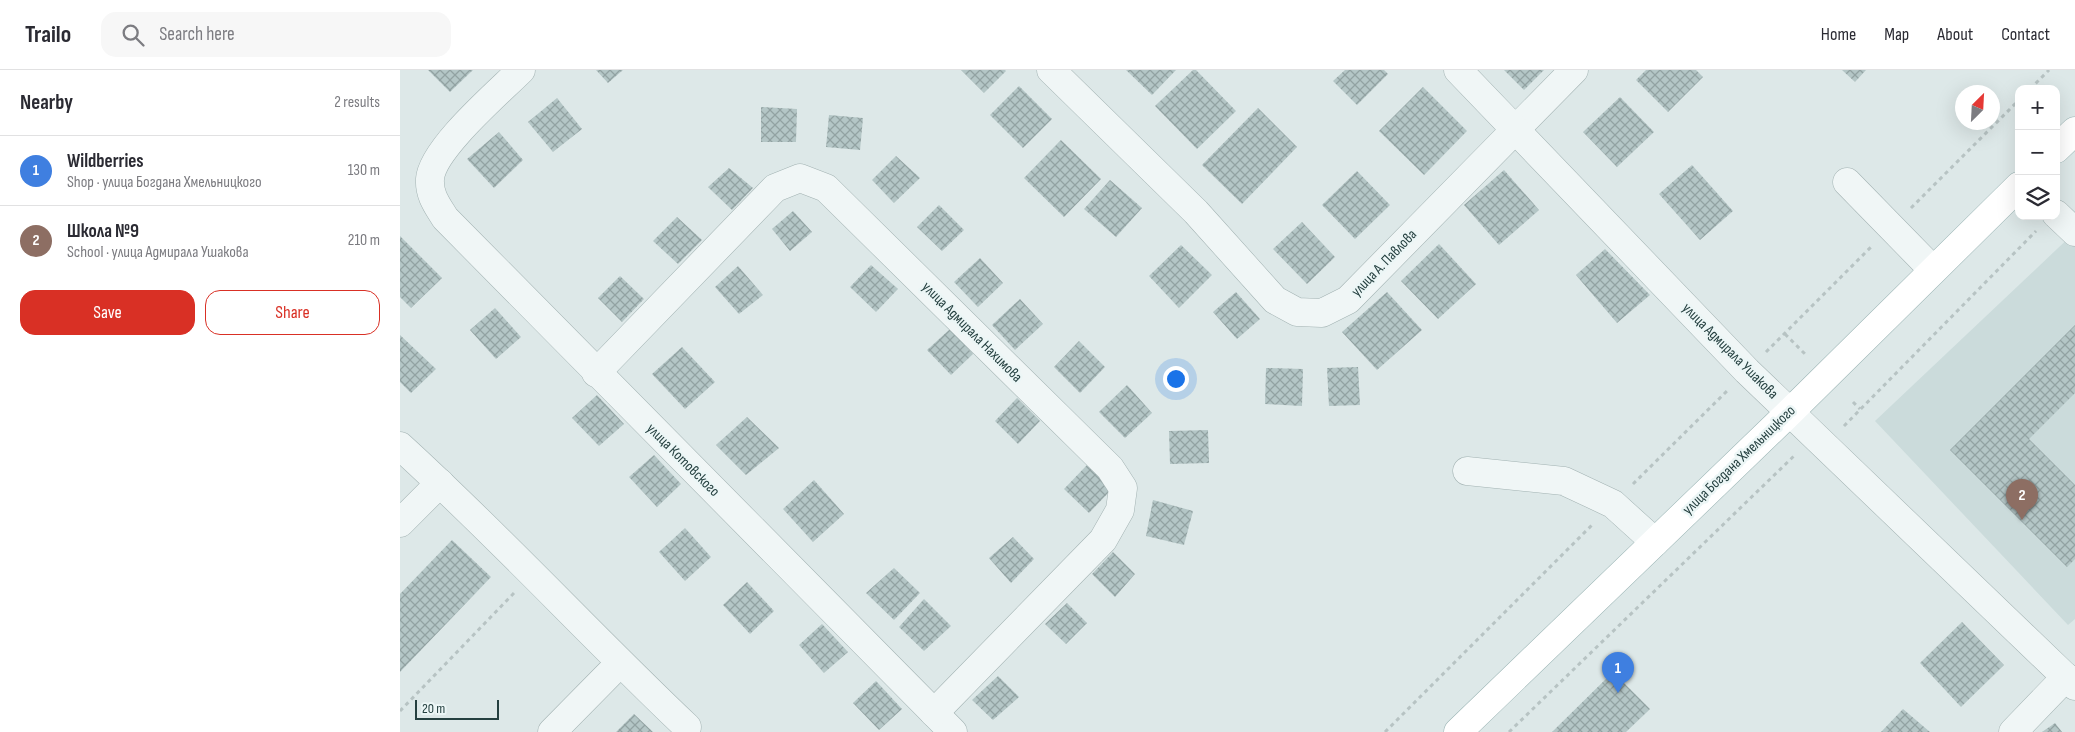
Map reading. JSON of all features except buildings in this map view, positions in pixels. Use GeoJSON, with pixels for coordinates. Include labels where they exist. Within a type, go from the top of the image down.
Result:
{"type":"FeatureCollection","features":[{"type":"Feature","properties":{"kind":"main road"},"geometry":{"type":"LineString","coordinates":[[2060,145],[2075,131]]}},
{"type":"Feature","properties":{"kind":"main road","name":"улица Богдана Хмельницкого"},"geometry":{"type":"LineString","coordinates":[[1458,732],[1790,412],[2015,190]]}},
{"type":"Feature","properties":{"kind":"street","name":"улица Котовского"},"geometry":{"type":"LineString","coordinates":[[521,70],[464,126],[438,158],[430,178],[431,195],[445,218],[596,373],[953,732]]}},
{"type":"Feature","properties":{"kind":"street","name":"улица А. Павлова"},"geometry":{"type":"LineString","coordinates":[[1050,70],[1196,212],[1275,300],[1297,312],[1322,313],[1348,300],[1574,70]]}},
{"type":"Feature","properties":{"kind":"street","name":"улица Адмирала Ушакова"},"geometry":{"type":"LineString","coordinates":[[1458,70],[1747,371],[2071,682]]}},
{"type":"Feature","properties":{"kind":"street","name":"улица Адмирала Нахимова"},"geometry":{"type":"LineString","coordinates":[[596,373],[774,188],[800,178],[826,188],[1110,468],[1122,488],[1120,510],[1103,540],[934,713]]}},
{"type":"Feature","properties":{"kind":"street"},"geometry":{"type":"LineString","coordinates":[[1847,182],[1933,270]]}},
{"type":"Feature","properties":{"kind":"street"},"geometry":{"type":"LineString","coordinates":[[2046,222],[2075,232]]}},
{"type":"Feature","properties":{"kind":"street"},"geometry":{"type":"LineString","coordinates":[[400,446],[440,482],[531,575],[687,727]]}},
{"type":"Feature","properties":{"kind":"street"},"geometry":{"type":"LineString","coordinates":[[1467,471],[1564,481],[1613,504],[1655,542]]}},
{"type":"Feature","properties":{"kind":"street"},"geometry":{"type":"LineString","coordinates":[[400,523],[440,482]]}},
{"type":"Feature","properties":{"kind":"street"},"geometry":{"type":"LineString","coordinates":[[552,732],[620,663]]}},
{"type":"Feature","properties":{"kind":"street"},"geometry":{"type":"LineString","coordinates":[[2013,732],[2071,682]]}},
{"type":"Feature","properties":{"kind":"path"},"geometry":{"type":"LineString","coordinates":[[2034,85],[2049,70]]}},
{"type":"Feature","properties":{"kind":"path"},"geometry":{"type":"LineString","coordinates":[[1909,210],[2015,104]]}},
{"type":"Feature","properties":{"kind":"path"},"geometry":{"type":"LineString","coordinates":[[1838,432],[2046,222]]}},
{"type":"Feature","properties":{"kind":"path"},"geometry":{"type":"LineString","coordinates":[[1760,359],[1872,247]]}},
{"type":"Feature","properties":{"kind":"path"},"geometry":{"type":"LineString","coordinates":[[1785,334],[1806,355]]}},
{"type":"Feature","properties":{"kind":"path"},"geometry":{"type":"LineString","coordinates":[[1385,732],[1734,385]]}},
{"type":"Feature","properties":{"kind":"path"},"geometry":{"type":"LineString","coordinates":[[1853,402],[1860,410]]}},
{"type":"Feature","properties":{"kind":"path"},"geometry":{"type":"LineString","coordinates":[[1509,732],[1801,449]]}},
{"type":"Feature","properties":{"kind":"path"},"geometry":{"type":"LineString","coordinates":[[400,711],[531,575]]}},
{"type":"Feature","properties":{"kind":"shaded area"},"geometry":{"type":"Polygon","coordinates":[[[2075,232],[2075,619],[2068,625],[1875,421],[2075,232]]]}},
{"type":"Feature","properties":{"kind":"place","name":"Школа №9"},"geometry":{"type":"Point","coordinates":[2022,520]}},
{"type":"Feature","properties":{"kind":"place","name":"Wildberries"},"geometry":{"type":"Point","coordinates":[1618,693]}}]}
